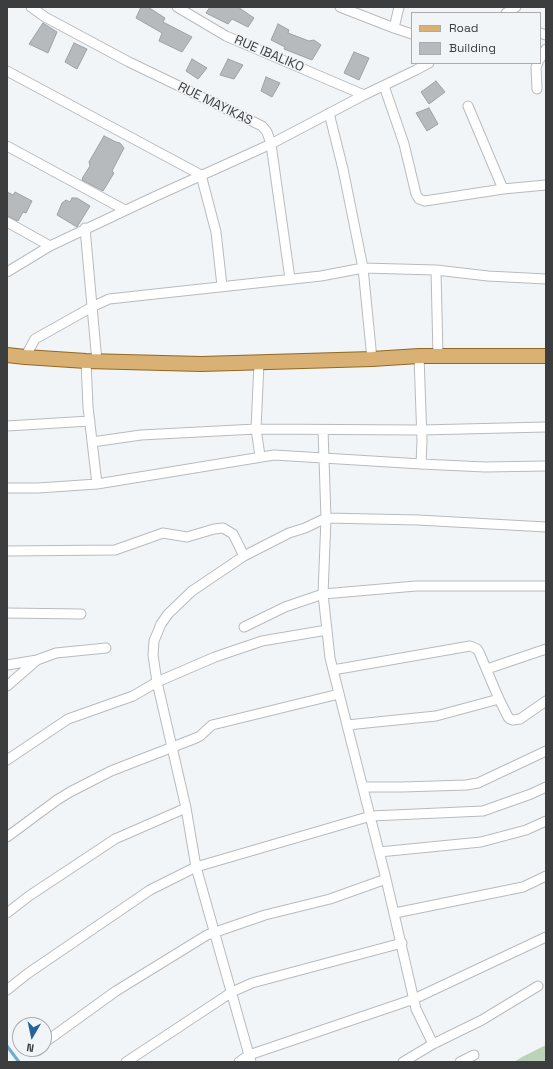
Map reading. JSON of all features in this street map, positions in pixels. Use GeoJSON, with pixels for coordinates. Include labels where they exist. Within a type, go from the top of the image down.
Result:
{"type":"FeatureCollection","features":[{"type":"Feature","properties":{"kind":"main road"},"geometry":{"type":"LineString","coordinates":[[7,355],[25,358],[201,364],[372,359],[419,356],[546,356]]}},
{"type":"Feature","properties":{"kind":"street","name":"RUE MAYIKAS"},"geometry":{"type":"LineString","coordinates":[[31,7],[46,17],[129,62],[262,126],[267,132],[271,144],[290,279]]}},
{"type":"Feature","properties":{"kind":"street","name":"RUE IBALIKO"},"geometry":{"type":"LineString","coordinates":[[177,7],[226,36],[364,95]]}},
{"type":"Feature","properties":{"kind":"street"},"geometry":{"type":"LineString","coordinates":[[340,7],[411,34]]}},
{"type":"Feature","properties":{"kind":"street"},"geometry":{"type":"LineString","coordinates":[[394,28],[399,7]]}},
{"type":"Feature","properties":{"kind":"street"},"geometry":{"type":"LineString","coordinates":[[7,272],[50,246],[85,228],[271,144],[427,64]]}},
{"type":"Feature","properties":{"kind":"street"},"geometry":{"type":"LineString","coordinates":[[537,89],[536,67],[538,64]]}},
{"type":"Feature","properties":{"kind":"street"},"geometry":{"type":"LineString","coordinates":[[7,71],[201,175],[216,232],[222,286]]}},
{"type":"Feature","properties":{"kind":"street"},"geometry":{"type":"LineString","coordinates":[[384,86],[404,144],[416,194],[419,199],[425,201],[503,189],[546,185]]}},
{"type":"Feature","properties":{"kind":"street"},"geometry":{"type":"LineString","coordinates":[[468,106],[503,189]]}},
{"type":"Feature","properties":{"kind":"street"},"geometry":{"type":"LineString","coordinates":[[329,113],[343,169],[363,268],[372,359]]}},
{"type":"Feature","properties":{"kind":"street"},"geometry":{"type":"LineString","coordinates":[[7,146],[125,210]]}},
{"type":"Feature","properties":{"kind":"street"},"geometry":{"type":"LineString","coordinates":[[7,222],[50,246]]}},
{"type":"Feature","properties":{"kind":"street"},"geometry":{"type":"LineString","coordinates":[[85,228],[92,306],[90,422],[97,484]]}},
{"type":"Feature","properties":{"kind":"street"},"geometry":{"type":"LineString","coordinates":[[25,358],[35,338],[92,306],[109,299],[320,276],[363,268],[436,270],[488,276],[546,280]]}},
{"type":"Feature","properties":{"kind":"street"},"geometry":{"type":"LineString","coordinates":[[436,270],[438,356]]}},
{"type":"Feature","properties":{"kind":"street"},"geometry":{"type":"LineString","coordinates":[[419,356],[421,464]]}},
{"type":"Feature","properties":{"kind":"street"},"geometry":{"type":"LineString","coordinates":[[259,362],[256,430],[260,456]]}},
{"type":"Feature","properties":{"kind":"street"},"geometry":{"type":"LineString","coordinates":[[7,426],[90,422]]}},
{"type":"Feature","properties":{"kind":"street"},"geometry":{"type":"LineString","coordinates":[[92,442],[141,435],[256,430],[421,430],[546,427]]}},
{"type":"Feature","properties":{"kind":"street"},"geometry":{"type":"LineString","coordinates":[[323,430],[326,518],[323,594],[330,658],[364,787],[395,913],[414,999],[420,1018],[433,1044]]}},
{"type":"Feature","properties":{"kind":"street"},"geometry":{"type":"LineString","coordinates":[[7,488],[38,488],[97,484],[260,456],[274,455],[485,467],[546,466]]}},
{"type":"Feature","properties":{"kind":"street"},"geometry":{"type":"LineString","coordinates":[[250,1058],[196,867],[173,746],[157,682],[153,655],[154,641],[161,624],[168,614],[192,590],[244,556],[289,533],[305,528],[326,518],[418,520],[546,527]]}},
{"type":"Feature","properties":{"kind":"street"},"geometry":{"type":"LineString","coordinates":[[7,551],[115,550],[163,533],[187,537],[214,529],[223,528],[233,534],[244,556]]}},
{"type":"Feature","properties":{"kind":"street"},"geometry":{"type":"LineString","coordinates":[[244,627],[285,607],[323,594],[416,586],[546,586]]}},
{"type":"Feature","properties":{"kind":"street"},"geometry":{"type":"LineString","coordinates":[[7,613],[81,614]]}},
{"type":"Feature","properties":{"kind":"street"},"geometry":{"type":"LineString","coordinates":[[7,760],[68,719],[133,696],[157,682],[215,657],[262,641],[327,630]]}},
{"type":"Feature","properties":{"kind":"street"},"geometry":{"type":"LineString","coordinates":[[333,670],[470,646],[477,649],[508,717],[513,720],[520,719],[546,701]]}},
{"type":"Feature","properties":{"kind":"street"},"geometry":{"type":"LineString","coordinates":[[7,665],[37,660],[56,652],[106,648]]}},
{"type":"Feature","properties":{"kind":"street"},"geometry":{"type":"LineString","coordinates":[[487,669],[546,649]]}},
{"type":"Feature","properties":{"kind":"street"},"geometry":{"type":"LineString","coordinates":[[7,686],[37,660]]}},
{"type":"Feature","properties":{"kind":"street"},"geometry":{"type":"LineString","coordinates":[[7,837],[70,792],[111,771],[200,736],[209,726],[216,723],[339,694]]}},
{"type":"Feature","properties":{"kind":"street"},"geometry":{"type":"LineString","coordinates":[[347,725],[436,716],[499,699]]}},
{"type":"Feature","properties":{"kind":"street"},"geometry":{"type":"LineString","coordinates":[[364,787],[438,786],[478,783],[546,751]]}},
{"type":"Feature","properties":{"kind":"street"},"geometry":{"type":"LineString","coordinates":[[7,990],[39,965],[150,890],[196,867],[371,816],[483,811],[531,794],[546,787]]}},
{"type":"Feature","properties":{"kind":"street"},"geometry":{"type":"LineString","coordinates":[[7,913],[29,896],[115,839],[186,808]]}},
{"type":"Feature","properties":{"kind":"street"},"geometry":{"type":"LineString","coordinates":[[379,852],[481,842],[526,830],[546,821]]}},
{"type":"Feature","properties":{"kind":"street"},"geometry":{"type":"LineString","coordinates":[[395,913],[523,888],[546,876]]}},
{"type":"Feature","properties":{"kind":"street"},"geometry":{"type":"LineString","coordinates":[[52,1037],[116,991],[214,932],[265,916],[330,899],[386,878]]}},
{"type":"Feature","properties":{"kind":"street"},"geometry":{"type":"LineString","coordinates":[[238,1062],[414,999],[546,937]]}},
{"type":"Feature","properties":{"kind":"street"},"geometry":{"type":"LineString","coordinates":[[126,1062],[232,992],[252,983],[402,943]]}},
{"type":"Feature","properties":{"kind":"street"},"geometry":{"type":"LineString","coordinates":[[403,1062],[433,1044],[482,1020],[538,986]]}},
{"type":"Feature","properties":{"kind":"street"},"geometry":{"type":"LineString","coordinates":[[460,1062],[474,1055]]}},
{"type":"Feature","properties":{"kind":"green space"},"geometry":{"type":"Polygon","coordinates":[[[546,1045],[546,1062],[514,1062],[522,1057],[546,1045]]]}},
{"type":"Feature","properties":{"kind":"building"},"geometry":{"type":"Polygon","coordinates":[[[141,7],[148,7],[165,18],[163,22],[192,37],[182,52],[159,41],[162,33],[136,18],[141,7]]]}},
{"type":"Feature","properties":{"kind":"building"},"geometry":{"type":"Polygon","coordinates":[[[210,7],[238,7],[254,18],[248,27],[232,19],[228,24],[206,13],[210,7]]]}},
{"type":"Feature","properties":{"kind":"building"},"geometry":{"type":"Polygon","coordinates":[[[43,23],[57,32],[48,53],[29,44],[43,23]]]}},
{"type":"Feature","properties":{"kind":"building"},"geometry":{"type":"Polygon","coordinates":[[[278,24],[289,30],[288,33],[309,41],[314,40],[321,45],[312,60],[284,49],[285,47],[271,40],[278,24]]]}},
{"type":"Feature","properties":{"kind":"building"},"geometry":{"type":"Polygon","coordinates":[[[74,43],[87,49],[77,69],[65,62],[74,43]]]}},
{"type":"Feature","properties":{"kind":"building"},"geometry":{"type":"Polygon","coordinates":[[[354,52],[369,58],[359,80],[344,73],[354,52]]]}},
{"type":"Feature","properties":{"kind":"building"},"geometry":{"type":"Polygon","coordinates":[[[192,59],[207,68],[198,79],[186,71],[192,59]]]}},
{"type":"Feature","properties":{"kind":"building"},"geometry":{"type":"Polygon","coordinates":[[[228,59],[243,65],[234,79],[220,75],[228,59]]]}},
{"type":"Feature","properties":{"kind":"building"},"geometry":{"type":"Polygon","coordinates":[[[266,77],[280,83],[272,97],[261,91],[266,77]]]}},
{"type":"Feature","properties":{"kind":"building"},"geometry":{"type":"Polygon","coordinates":[[[436,81],[445,92],[429,104],[421,92],[436,81]]]}},
{"type":"Feature","properties":{"kind":"building"},"geometry":{"type":"Polygon","coordinates":[[[429,108],[438,124],[427,131],[416,113],[429,108]]]}},
{"type":"Feature","properties":{"kind":"building"},"geometry":{"type":"Polygon","coordinates":[[[104,136],[120,143],[124,148],[112,171],[114,173],[103,191],[82,180],[90,166],[89,162],[104,136]]]}},
{"type":"Feature","properties":{"kind":"building"},"geometry":{"type":"Polygon","coordinates":[[[7,192],[13,195],[15,192],[32,201],[26,213],[23,212],[18,221],[7,216],[7,192]]]}},
{"type":"Feature","properties":{"kind":"building"},"geometry":{"type":"Polygon","coordinates":[[[72,198],[77,198],[90,206],[77,227],[57,215],[62,203],[66,200],[70,202],[72,198]]]}},
{"type":"Feature","properties":{"kind":"waterway"},"geometry":{"type":"LineString","coordinates":[[7,1046],[19,1062]]}}]}
